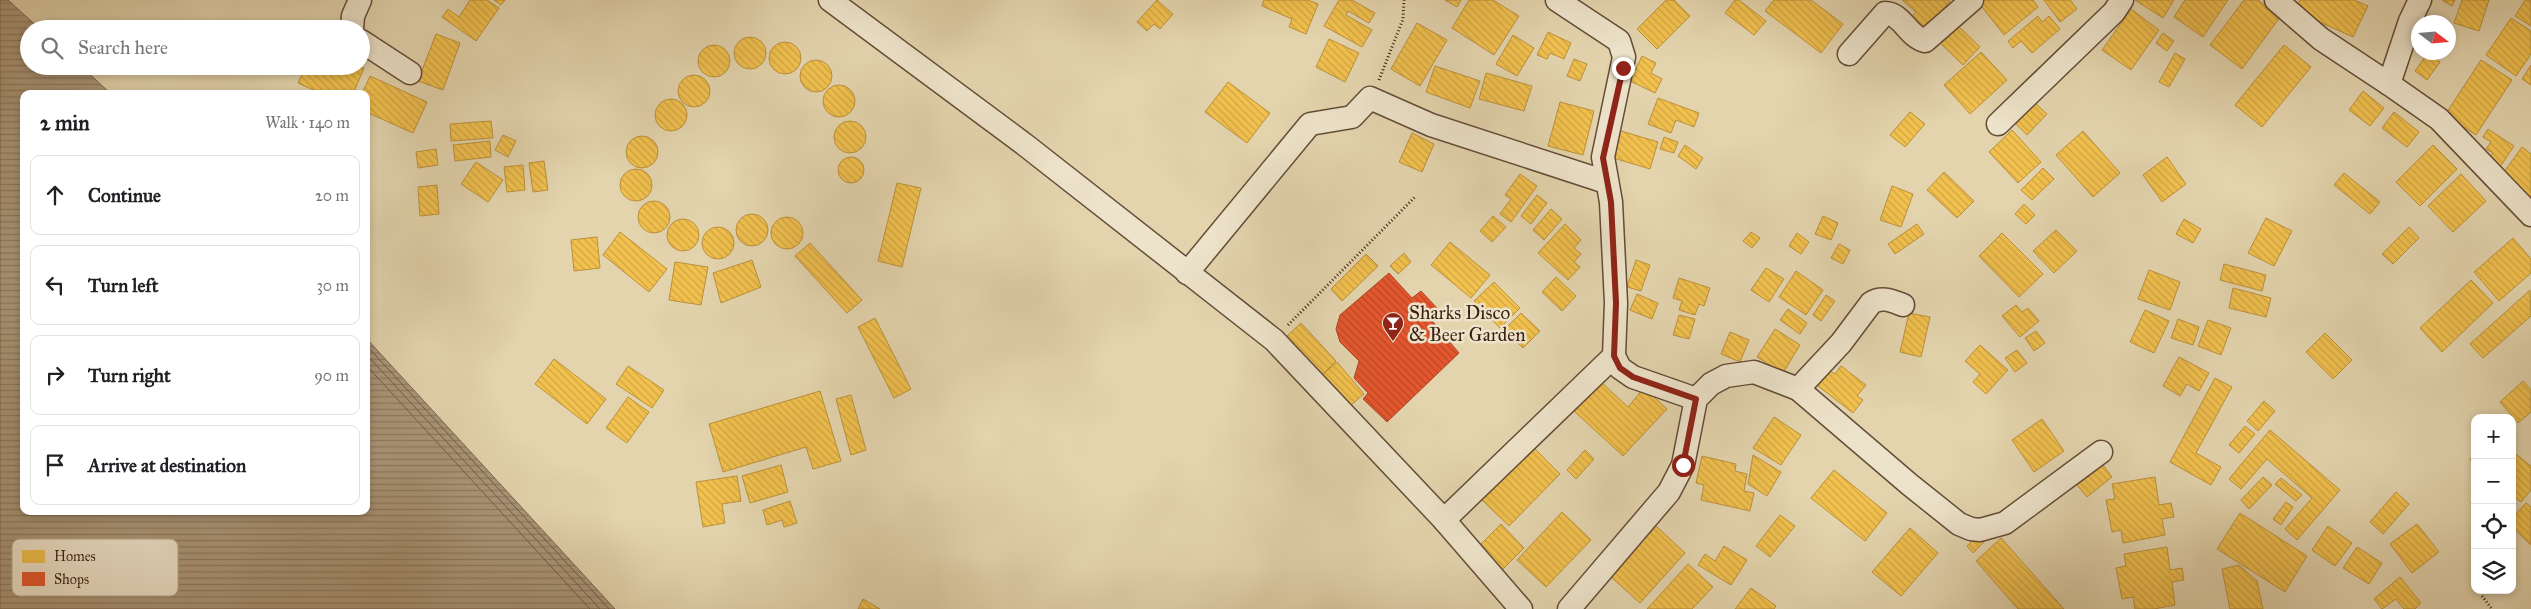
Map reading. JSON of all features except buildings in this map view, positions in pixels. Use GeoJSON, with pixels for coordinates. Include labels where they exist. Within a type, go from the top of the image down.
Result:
{"type":"FeatureCollection","features":[{"type":"Feature","properties":{"kind":"street"},"geometry":{"type":"LineString","coordinates":[[353,20],[360,0]]}},
{"type":"Feature","properties":{"kind":"street"},"geometry":{"type":"LineString","coordinates":[[830,0],[1024,144],[1274,340],[1444,520],[1521,609]]}},
{"type":"Feature","properties":{"kind":"street"},"geometry":{"type":"LineString","coordinates":[[1557,0],[1619,41],[1623,49],[1623,68],[1603,158],[1611,202],[1616,303],[1614,356],[1620,368],[1633,377],[1696,399]]}},
{"type":"Feature","properties":{"kind":"street"},"geometry":{"type":"LineString","coordinates":[[1849,54],[1885,13],[1892,14],[1919,40],[1925,41],[1972,0]]}},
{"type":"Feature","properties":{"kind":"street"},"geometry":{"type":"LineString","coordinates":[[1998,124],[2100,26],[2122,0]]}},
{"type":"Feature","properties":{"kind":"street"},"geometry":{"type":"LineString","coordinates":[[2276,0],[2321,39],[2439,119],[2531,215]]}},
{"type":"Feature","properties":{"kind":"street"},"geometry":{"type":"LineString","coordinates":[[2389,84],[2410,21],[2420,0]]}},
{"type":"Feature","properties":{"kind":"street"},"geometry":{"type":"LineString","coordinates":[[370,47],[410,73]]}},
{"type":"Feature","properties":{"kind":"street"},"geometry":{"type":"LineString","coordinates":[[1187,273],[1310,124],[1352,117],[1370,98],[1431,125],[1606,182]]}},
{"type":"Feature","properties":{"kind":"street"},"geometry":{"type":"LineString","coordinates":[[1798,389],[1841,343],[1871,303],[1877,299],[1883,299],[1902,305]]}},
{"type":"Feature","properties":{"kind":"street"},"geometry":{"type":"LineString","coordinates":[[1444,520],[1614,356]]}},
{"type":"Feature","properties":{"kind":"street"},"geometry":{"type":"LineString","coordinates":[[1569,609],[1656,509],[1676,480],[1683,465],[1696,399],[1711,384],[1726,376],[1754,372],[1798,389],[1909,484],[1959,524],[1971,529],[1980,530],[2005,523],[2101,452]]}},
{"type":"Feature","properties":{"kind":"path"},"geometry":{"type":"LineString","coordinates":[[1370,98],[1403,19],[1404,0]]}},
{"type":"Feature","properties":{"kind":"path"},"geometry":{"type":"LineString","coordinates":[[1274,340],[1416,196]]}},
{"type":"Feature","properties":{"kind":"path"},"geometry":{"type":"LineString","coordinates":[[2482,596],[2492,609]]}},
{"type":"Feature","properties":{"kind":"water"},"geometry":{"type":"Polygon","coordinates":[[[0,0],[8,0],[30,20],[20,20],[20,75],[91,75],[107,90],[20,90],[20,515],[370,515],[370,342],[615,609],[0,609],[0,0]]]}},
{"type":"Feature","properties":{"kind":"place","name":"Sharks Disco & Beer Garden"},"geometry":{"type":"Point","coordinates":[1393,342]}},
{"type":"Feature","properties":{"kind":"route"},"geometry":{"type":"LineString","coordinates":[[1623,68],[1603,158],[1611,202],[1616,303],[1614,356],[1620,368],[1633,377],[1696,399],[1683,465]]}}]}
